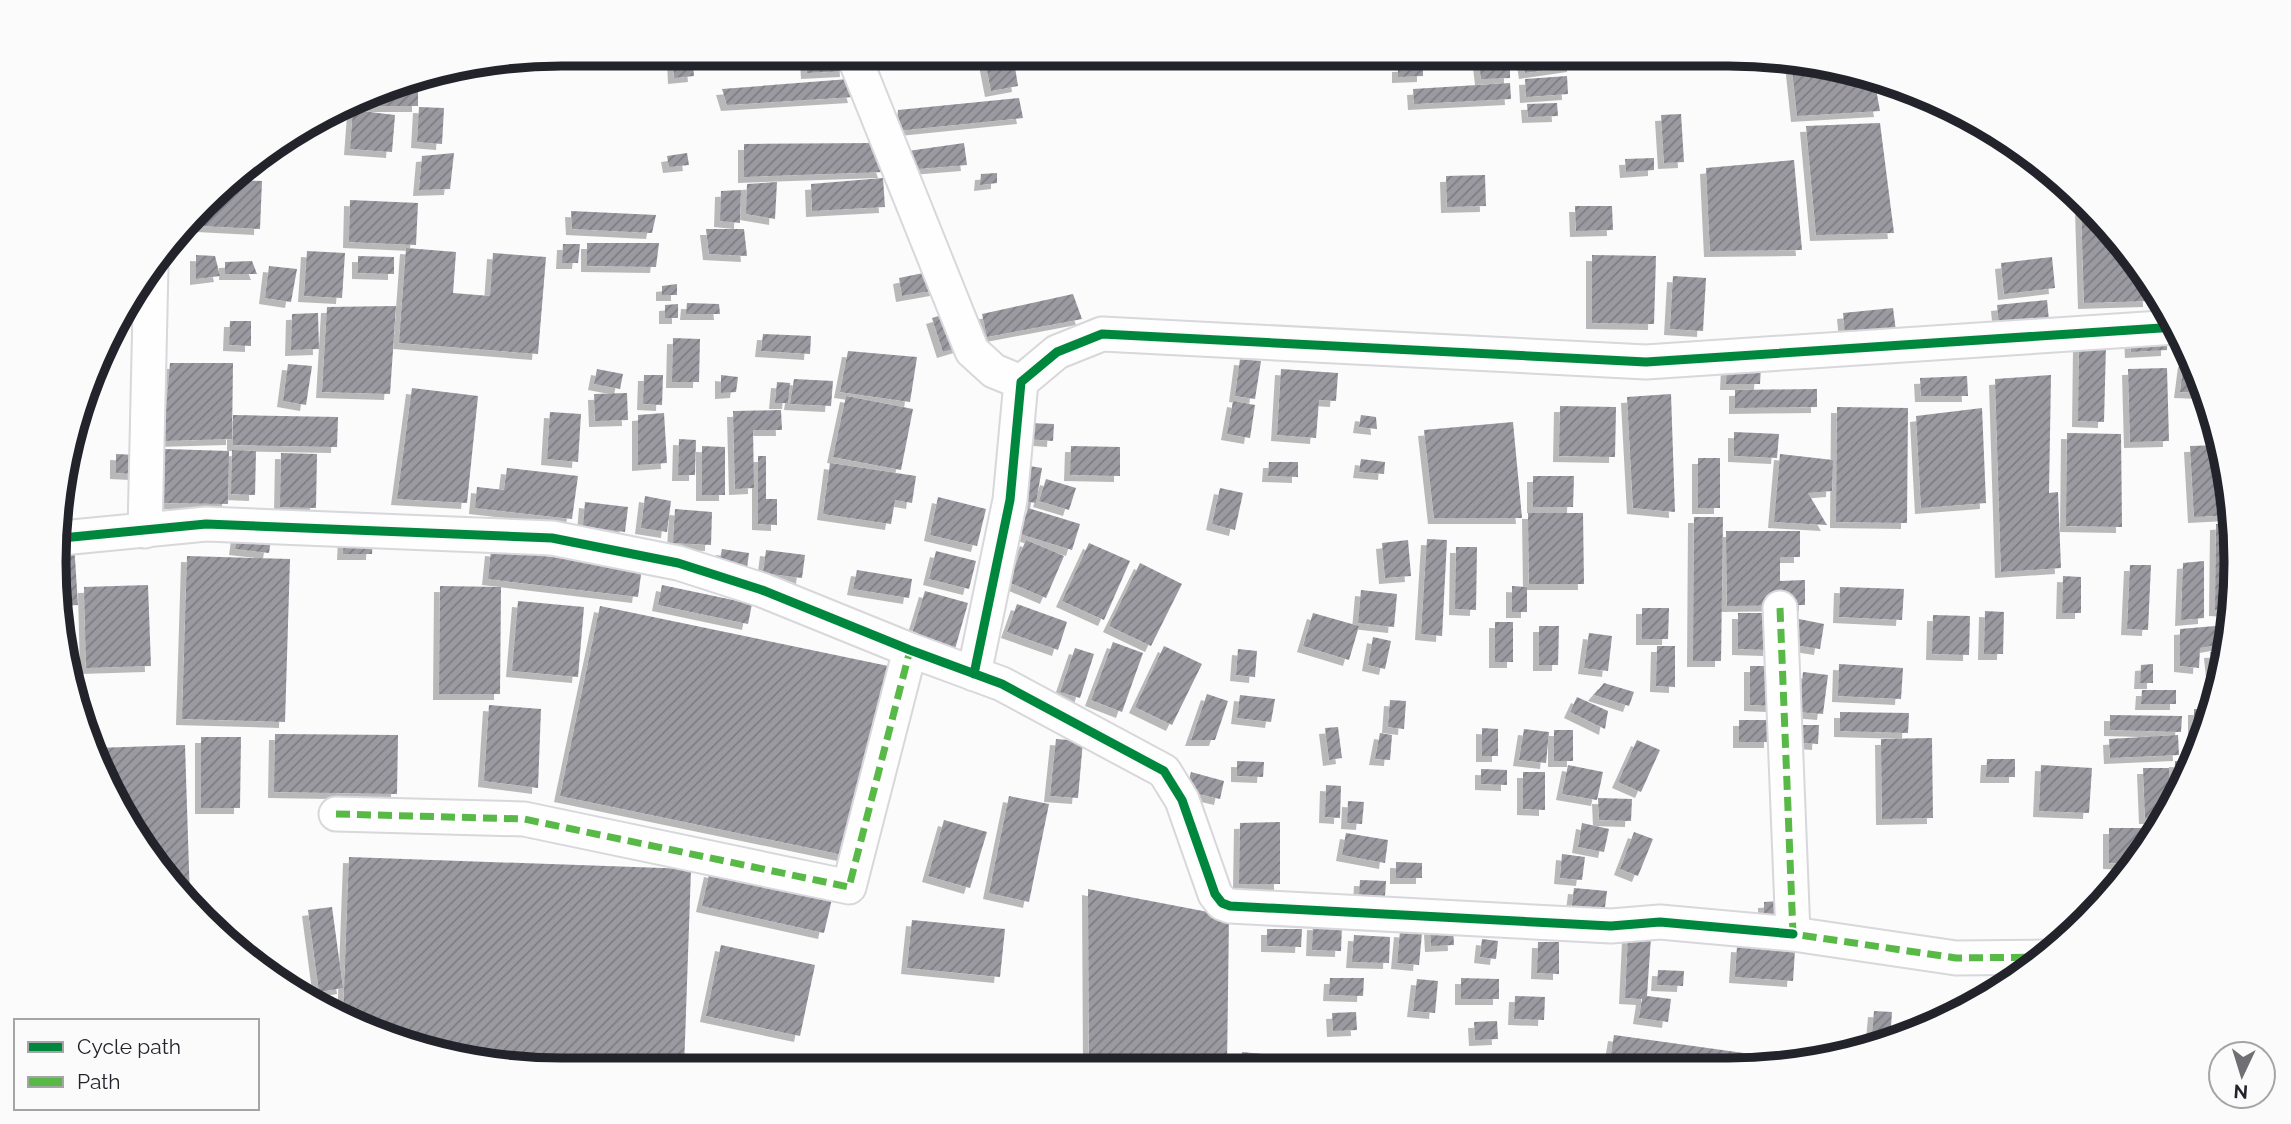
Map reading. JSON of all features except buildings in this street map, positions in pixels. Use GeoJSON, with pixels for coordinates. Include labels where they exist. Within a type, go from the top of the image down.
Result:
{"type":"FeatureCollection","features":[{"type":"Feature","properties":{"kind":"street"},"geometry":{"type":"LineString","coordinates":[[858,66],[972,351],[993,371],[1021,382]]}},
{"type":"Feature","properties":{"kind":"street"},"geometry":{"type":"LineString","coordinates":[[145,531],[151,286]]}},
{"type":"Feature","properties":{"kind":"street"},"geometry":{"type":"LineString","coordinates":[[974,674],[1010,500],[1021,382],[1057,352],[1102,334],[1646,362],[2165,328]]}},
{"type":"Feature","properties":{"kind":"street"},"geometry":{"type":"LineString","coordinates":[[68,538],[206,524],[552,538],[690,567],[762,590],[1002,684],[1164,771],[1182,800],[1215,894],[1222,904],[1230,906],[1611,926],[1660,922],[1793,934],[1956,958],[2028,957]]}},
{"type":"Feature","properties":{"kind":"street"},"geometry":{"type":"LineString","coordinates":[[1780,608],[1793,934]]}},
{"type":"Feature","properties":{"kind":"street"},"geometry":{"type":"LineString","coordinates":[[336,814],[524,818],[849,887],[910,650]]}},
{"type":"Feature","properties":{"kind":"marked path"},"geometry":{"type":"LineString","coordinates":[[1780,608],[1793,934],[1956,958],[2028,957]]}},
{"type":"Feature","properties":{"kind":"marked path"},"geometry":{"type":"LineString","coordinates":[[336,814],[524,819],[849,887],[910,650]]}},
{"type":"Feature","properties":{"kind":"cycle path"},"geometry":{"type":"LineString","coordinates":[[974,674],[1010,500],[1021,382],[1057,352],[1102,334],[1646,362],[2165,328]]}},
{"type":"Feature","properties":{"kind":"cycle path"},"geometry":{"type":"LineString","coordinates":[[68,537],[206,524],[552,538],[678,563],[762,590],[1002,684],[1164,771],[1182,800],[1215,894],[1222,903],[1230,906],[1611,926],[1660,922],[1793,934]]}}]}
